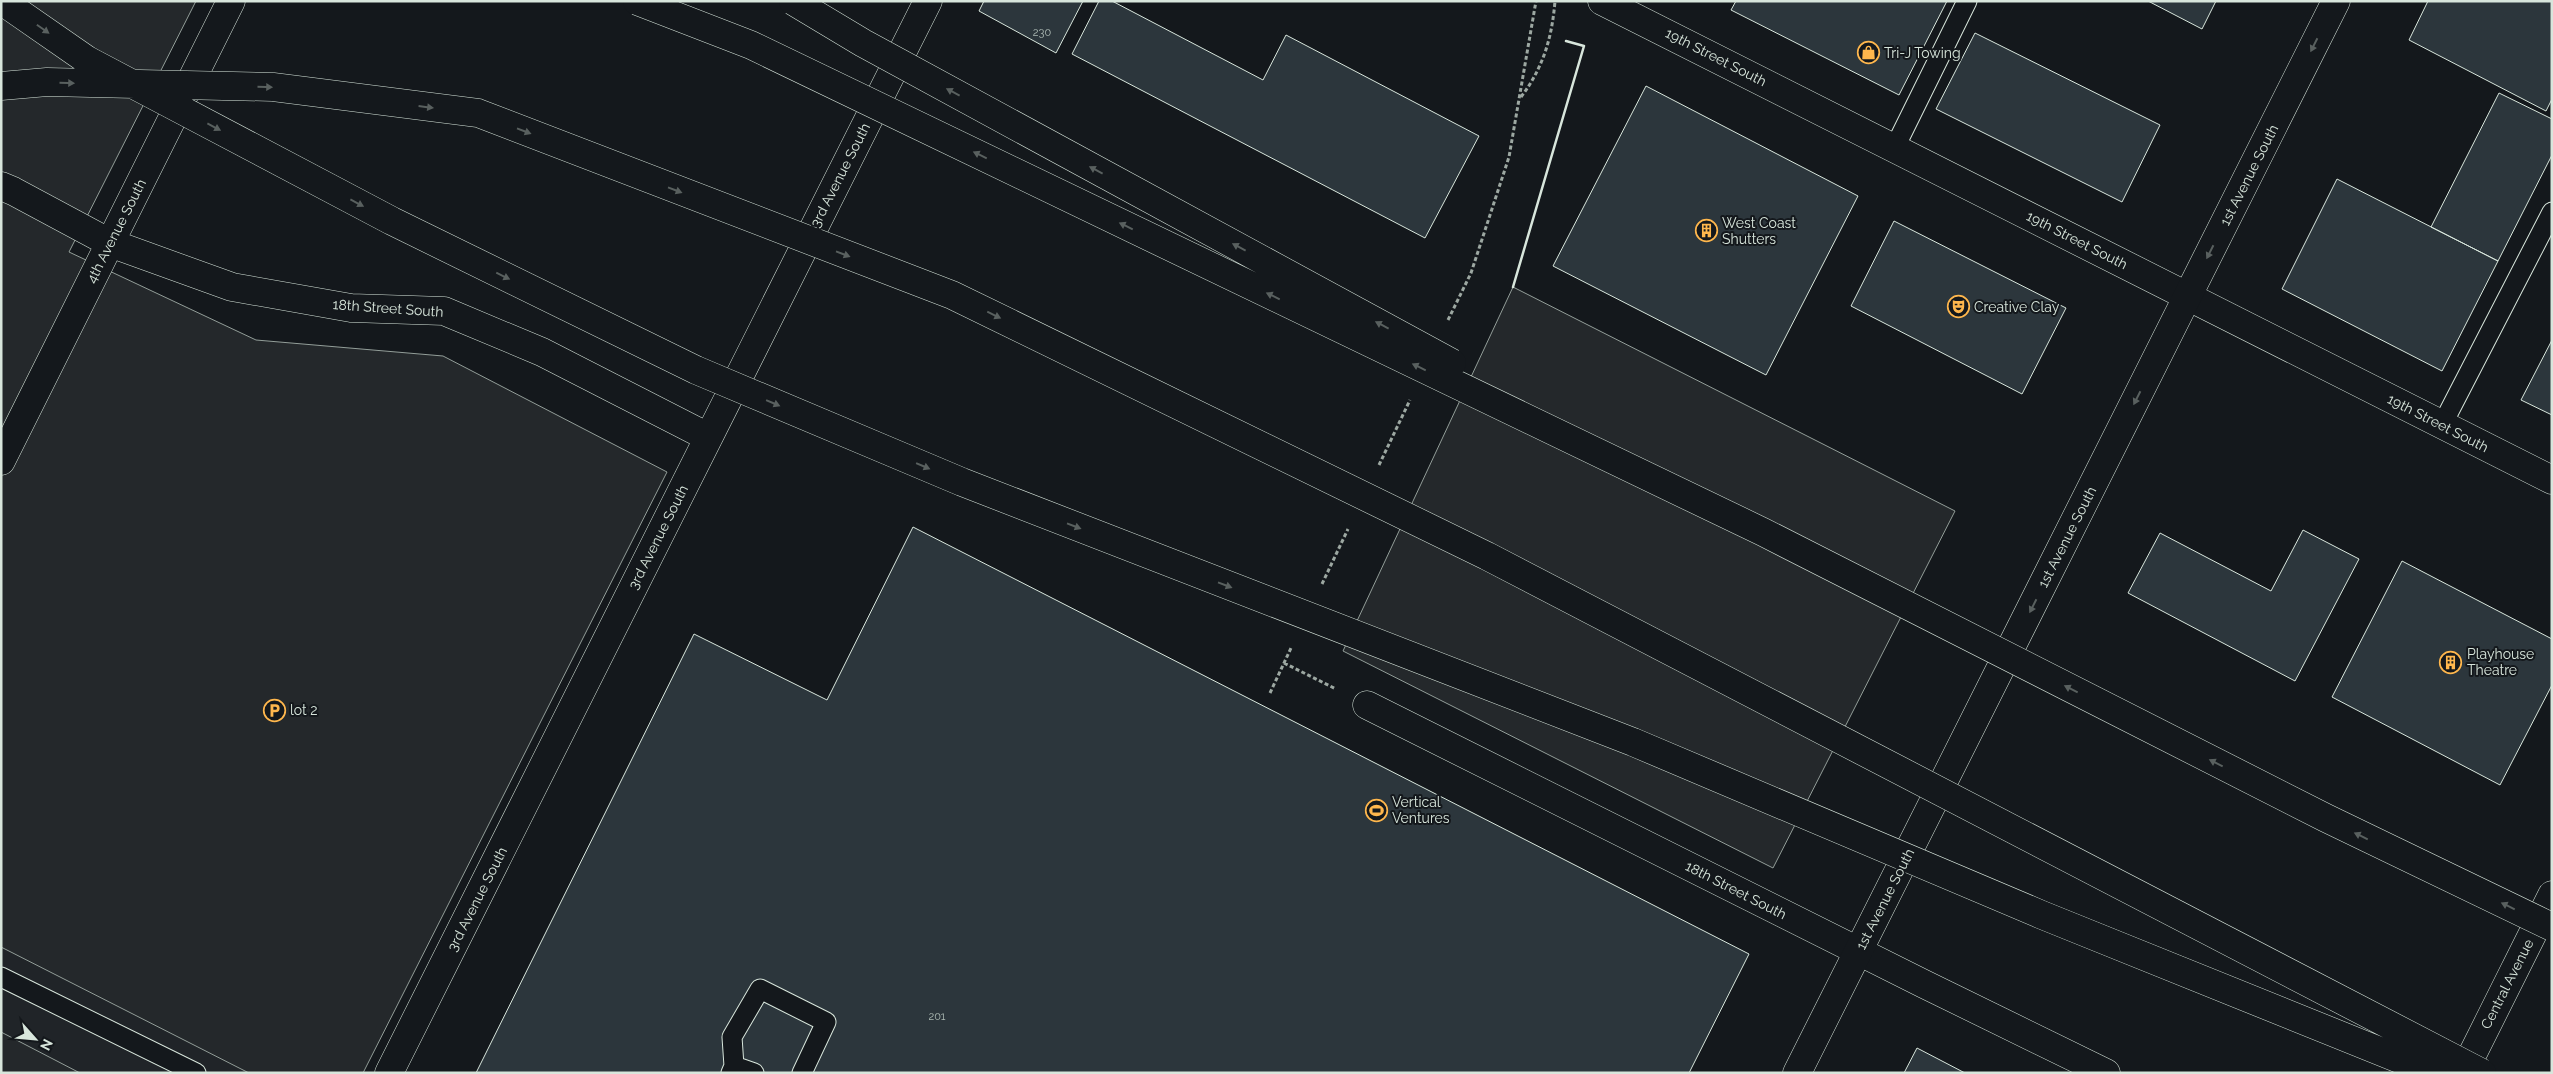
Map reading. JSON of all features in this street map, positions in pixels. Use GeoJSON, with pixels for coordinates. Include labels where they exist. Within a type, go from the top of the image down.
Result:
{"type":"FeatureCollection","features":[{"type":"Feature","properties":{"kind":"main road"},"geometry":{"type":"LineString","coordinates":[[2,1],[87,60],[392,222],[696,370],[962,482],[1633,742],[2042,915],[2434,1073]]}},
{"type":"Feature","properties":{"kind":"main road","name":"4th Avenue South"},"geometry":{"type":"LineString","coordinates":[[1,461],[231,1]]}},
{"type":"Feature","properties":{"kind":"main road"},"geometry":{"type":"LineString","coordinates":[[637,1],[751,45],[1763,532],[2326,818],[2552,927]]}},
{"type":"Feature","properties":{"kind":"main road"},"geometry":{"type":"LineString","coordinates":[[794,1],[863,44],[1763,532]]}},
{"type":"Feature","properties":{"kind":"main road","name":"3rd Avenue South"},"geometry":{"type":"LineString","coordinates":[[389,1073],[928,1]]}},
{"type":"Feature","properties":{"kind":"main road","name":"1st Avenue South"},"geometry":{"type":"LineString","coordinates":[[1797,1073],[2336,1]]}},
{"type":"Feature","properties":{"kind":"main road","name":"19th Street South"},"geometry":{"type":"LineString","coordinates":[[1617,4],[2552,480]]}},
{"type":"Feature","properties":{"kind":"main road"},"geometry":{"type":"LineString","coordinates":[[1,86],[47,82],[273,87],[478,113],[952,295],[1487,556],[2482,1073]]}},
{"type":"Feature","properties":{"kind":"main road","name":"18th Street South"},"geometry":{"type":"LineString","coordinates":[[1,186],[13,190],[110,243],[232,287],[351,308],[444,311],[542,352],[708,437]]}},
{"type":"Feature","properties":{"kind":"main road","name":"18th Street South"},"geometry":{"type":"LineString","coordinates":[[1368,705],[1858,952],[2106,1073]]}},
{"type":"Feature","properties":{"kind":"main road","name":"Central Avenue"},"geometry":{"type":"LineString","coordinates":[[2462,1073],[2552,895]]}},
{"type":"Feature","properties":{"kind":"lane"},"geometry":{"type":"LineString","coordinates":[[1895,147],[1967,1]]}},
{"type":"Feature","properties":{"kind":"lane"},"geometry":{"type":"LineString","coordinates":[[2442,425],[2552,212]]}},
{"type":"Feature","properties":{"kind":"lane"},"geometry":{"type":"LineString","coordinates":[[1,977],[196,1073]]}},
{"type":"Feature","properties":{"kind":"lane"},"geometry":{"type":"LineString","coordinates":[[754,1073],[733,1069],[732,1037],[760,989],[826,1022],[802,1073]]}},
{"type":"Feature","properties":{"kind":"path"},"geometry":{"type":"LineString","coordinates":[[1536,1],[1520,98],[1532,82],[1547,51],[1555,1]]}},
{"type":"Feature","properties":{"kind":"path"},"geometry":{"type":"LineString","coordinates":[[1284,663],[1368,705]]}},
{"type":"Feature","properties":{"kind":"shaded area","name":"lot 2"},"geometry":{"type":"Polygon","coordinates":[[[1,1],[196,1],[69,252],[256,340],[443,356],[667,472],[363,1073],[249,1073],[1,947],[1,1]]]}},
{"type":"Feature","properties":{"kind":"shaded area"},"geometry":{"type":"Polygon","coordinates":[[[1513,287],[1955,511],[1773,868],[1343,651],[1513,287]]]}},
{"type":"Feature","properties":{"kind":"shaded area"},"geometry":{"type":"Polygon","coordinates":[[[1,941],[260,1073],[1,1073],[1,941]]]}},
{"type":"Feature","properties":{"kind":"shaded area"},"geometry":{"type":"Polygon","coordinates":[[[1,1032],[80,1073],[1,1073],[1,1032]]]}},
{"type":"Feature","properties":{"kind":"building"},"geometry":{"type":"Polygon","coordinates":[[[984,1],[1083,1],[1056,53],[979,11],[984,1]]]}},
{"type":"Feature","properties":{"kind":"building"},"geometry":{"type":"Polygon","coordinates":[[[1099,1],[1112,1],[1263,80],[1286,35],[1479,136],[1425,238],[1072,54],[1099,1]]]}},
{"type":"Feature","properties":{"kind":"building","name":"Tri-J Towing"},"geometry":{"type":"Polygon","coordinates":[[[1736,1],[1947,1],[1899,95],[1731,10],[1736,1]]]}},
{"type":"Feature","properties":{"kind":"building"},"geometry":{"type":"Polygon","coordinates":[[[2148,1],[2216,1],[2202,29],[2148,1]]]}},
{"type":"Feature","properties":{"kind":"building"},"geometry":{"type":"Polygon","coordinates":[[[2428,1],[2552,1],[2552,99],[2546,111],[2409,40],[2428,1]]]}},
{"type":"Feature","properties":{"kind":"building"},"geometry":{"type":"Polygon","coordinates":[[[1975,33],[2160,125],[2122,202],[1936,109],[1975,33]]]}},
{"type":"Feature","properties":{"kind":"building","name":"West Coast Shutters"},"geometry":{"type":"Polygon","coordinates":[[[1646,86],[1858,196],[1766,375],[1553,266],[1646,86]]]}},
{"type":"Feature","properties":{"kind":"building"},"geometry":{"type":"Polygon","coordinates":[[[2499,93],[2552,119],[2552,155],[2498,261],[2431,227],[2499,93]]]}},
{"type":"Feature","properties":{"kind":"building"},"geometry":{"type":"Polygon","coordinates":[[[2337,179],[2498,261],[2442,371],[2282,289],[2337,179]]]}},
{"type":"Feature","properties":{"kind":"building","name":"Creative Clay"},"geometry":{"type":"Polygon","coordinates":[[[1894,221],[2066,308],[2022,394],[1851,306],[1894,221]]]}},
{"type":"Feature","properties":{"kind":"building"},"geometry":{"type":"Polygon","coordinates":[[[2552,340],[2552,415],[2521,400],[2552,340]]]}},
{"type":"Feature","properties":{"kind":"building"},"geometry":{"type":"Polygon","coordinates":[[[913,527],[1749,954],[1689,1073],[476,1073],[694,634],[827,700],[913,527]]]}},
{"type":"Feature","properties":{"kind":"building"},"geometry":{"type":"Polygon","coordinates":[[[2303,530],[2359,559],[2295,681],[2128,593],[2160,533],[2271,591],[2303,530]]]}},
{"type":"Feature","properties":{"kind":"building","name":"Playhouse Theatre"},"geometry":{"type":"Polygon","coordinates":[[[2402,561],[2552,639],[2552,685],[2500,785],[2332,697],[2402,561]]]}},
{"type":"Feature","properties":{"kind":"building"},"geometry":{"type":"Polygon","coordinates":[[[1917,1048],[1965,1073],[1904,1073],[1917,1048]]]}},
{"type":"Feature","properties":{"kind":"wall"},"geometry":{"type":"LineString","coordinates":[[1513,287],[1584,46],[1566,41]]}},
{"type":"Feature","properties":{"kind":"place","name":"Tri-J Towing"},"geometry":{"type":"Point","coordinates":[1868,53]}},
{"type":"Feature","properties":{"kind":"place","name":"West Coast Shutters"},"geometry":{"type":"Point","coordinates":[1706,231]}},
{"type":"Feature","properties":{"kind":"place","name":"Creative Clay"},"geometry":{"type":"Point","coordinates":[1958,307]}},
{"type":"Feature","properties":{"kind":"place","name":"Playhouse Theatre"},"geometry":{"type":"Point","coordinates":[2451,662]}},
{"type":"Feature","properties":{"kind":"place","name":"lot 2"},"geometry":{"type":"Point","coordinates":[274,710]}},
{"type":"Feature","properties":{"kind":"place","name":"Vertical Ventures"},"geometry":{"type":"Point","coordinates":[1376,810]}}]}
